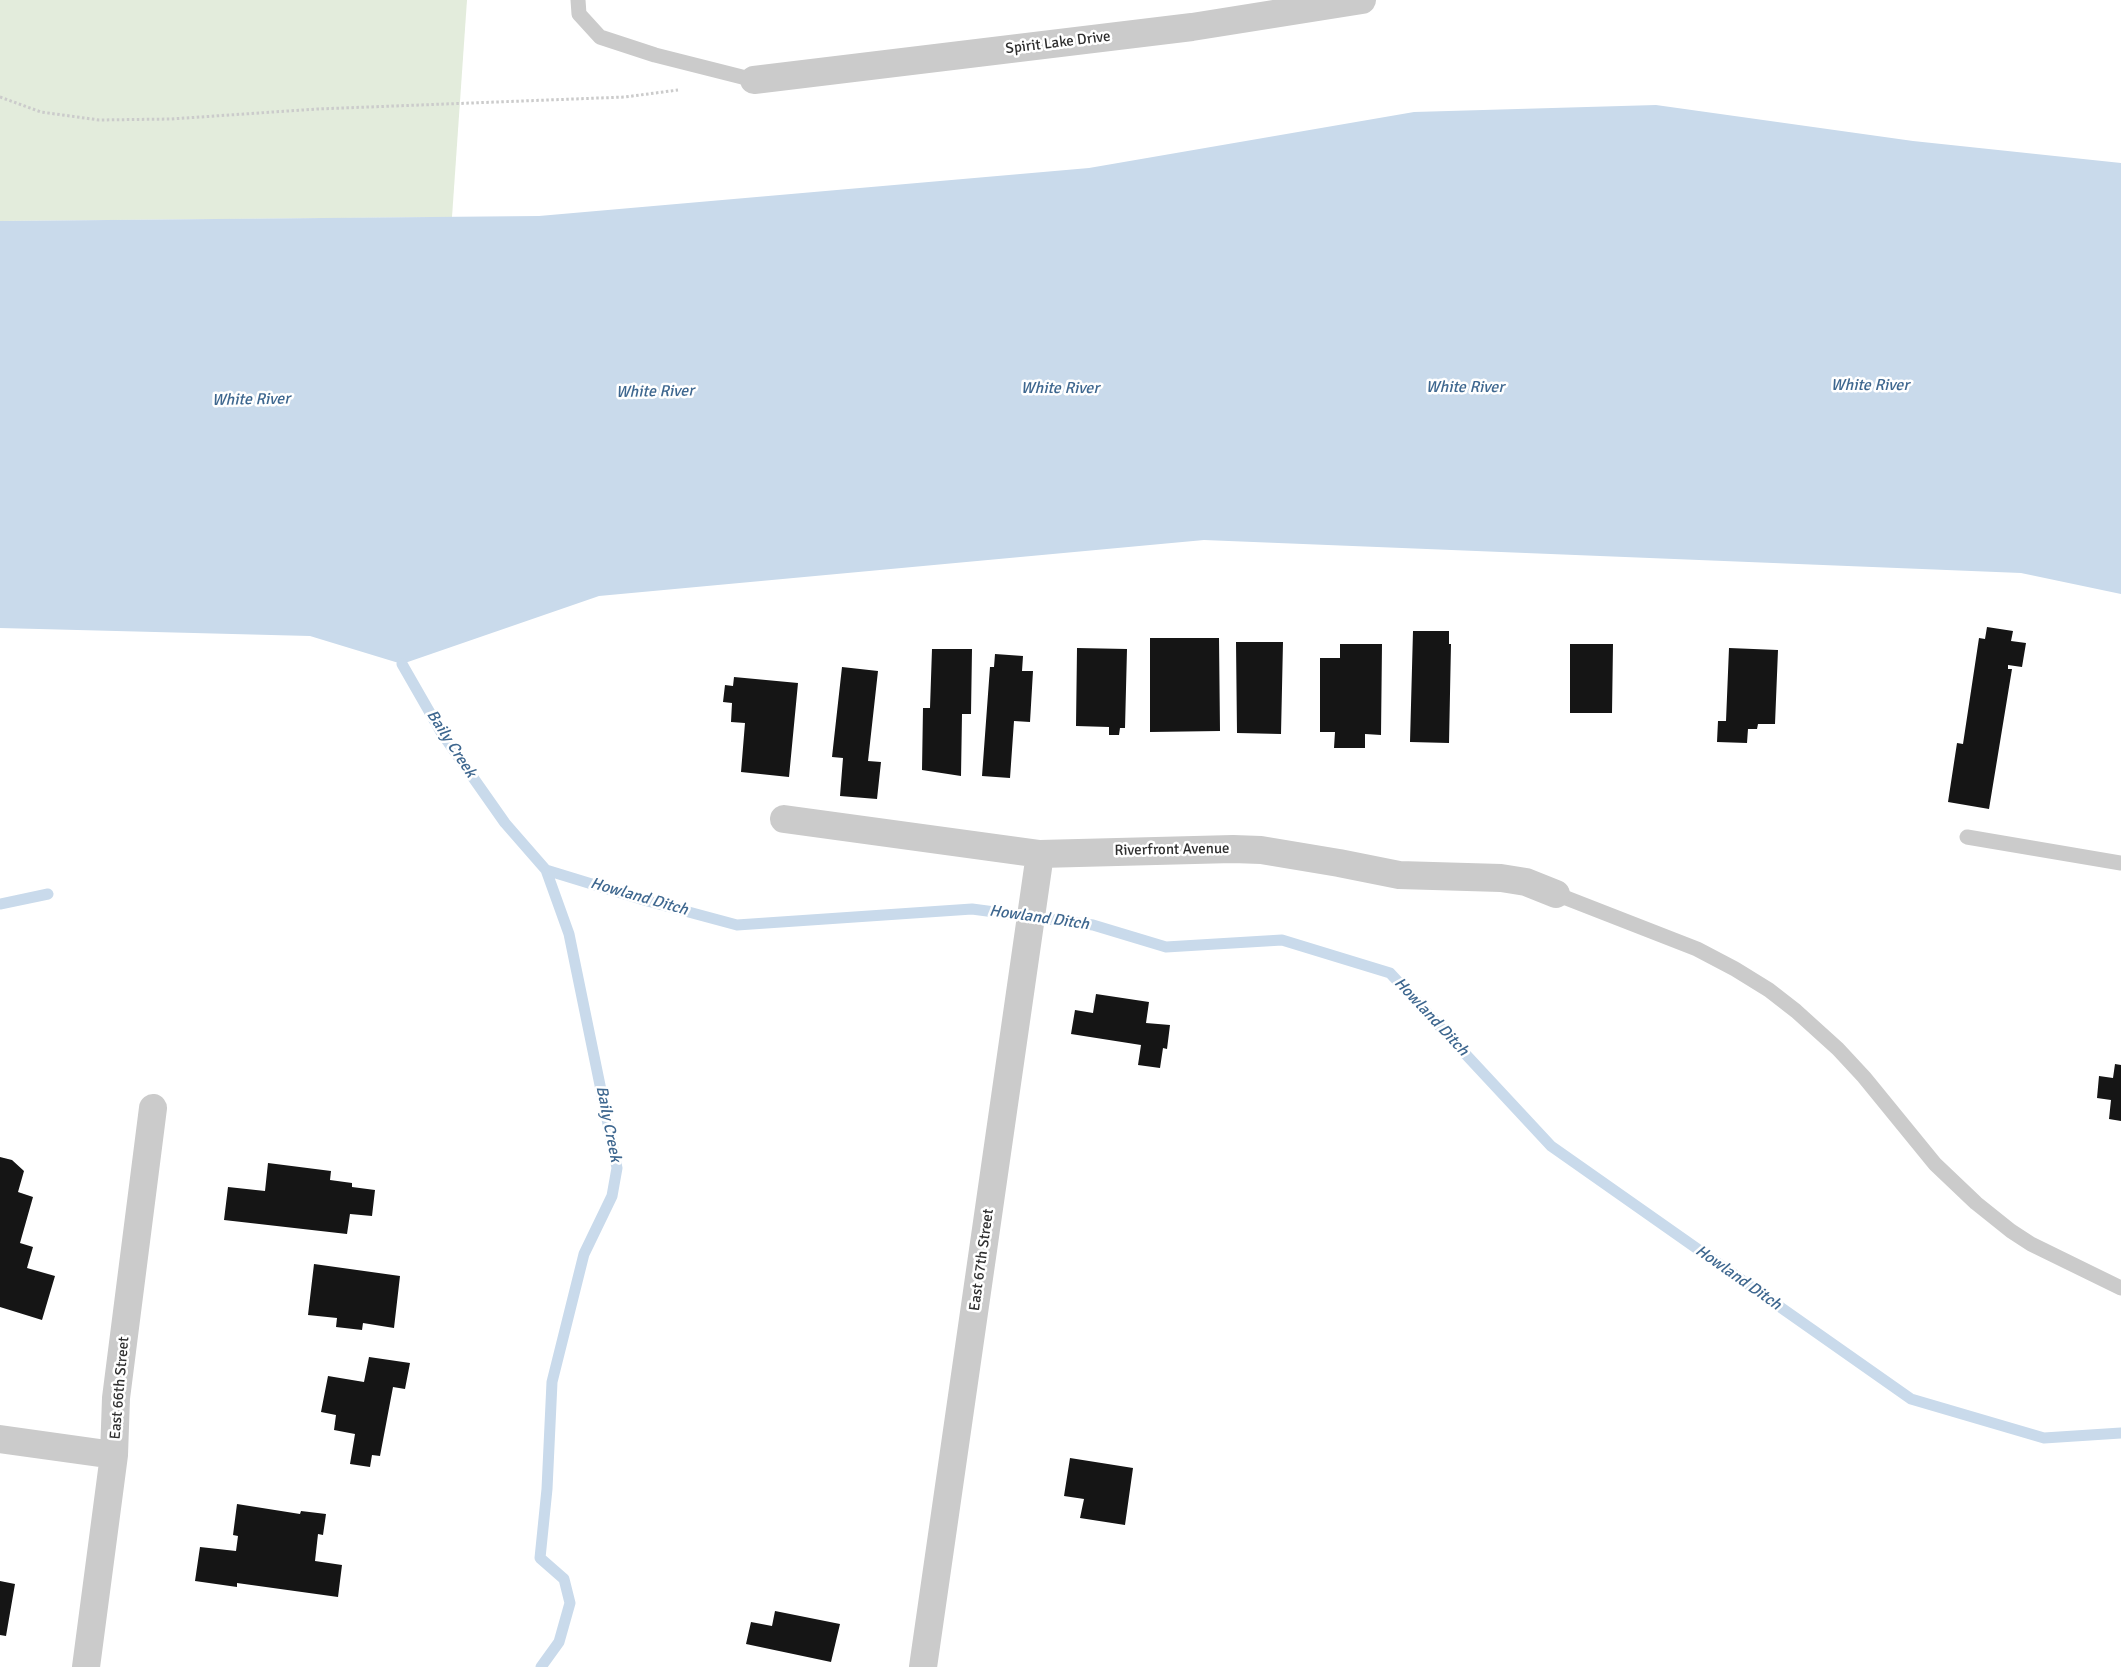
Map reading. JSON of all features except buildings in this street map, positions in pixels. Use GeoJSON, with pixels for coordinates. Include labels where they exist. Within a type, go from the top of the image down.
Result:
{"type":"FeatureCollection","features":[{"type":"Feature","properties":{"kind":"street","name":"Spirit Lake Drive"},"geometry":{"type":"LineString","coordinates":[[754,80],[1192,27],[1362,0]]}},
{"type":"Feature","properties":{"kind":"street","name":"Riverfront Avenue"},"geometry":{"type":"LineString","coordinates":[[784,818],[1040,854],[1177,850],[1261,850],[1398,875],[1501,878],[1526,882],[1556,894]]}},
{"type":"Feature","properties":{"kind":"street","name":"East 67th Street"},"geometry":{"type":"LineString","coordinates":[[923,1667],[1040,854]]}},
{"type":"Feature","properties":{"kind":"street","name":"East 66th Street"},"geometry":{"type":"LineString","coordinates":[[86,1667],[114,1455],[116,1398],[153,1108]]}},
{"type":"Feature","properties":{"kind":"street"},"geometry":{"type":"LineString","coordinates":[[0,1439],[114,1455]]}},
{"type":"Feature","properties":{"kind":"lane"},"geometry":{"type":"LineString","coordinates":[[578,0],[579,14],[600,37],[655,55],[754,80]]}},
{"type":"Feature","properties":{"kind":"lane"},"geometry":{"type":"LineString","coordinates":[[1968,837],[2121,863]]}},
{"type":"Feature","properties":{"kind":"lane"},"geometry":{"type":"LineString","coordinates":[[1556,894],[1697,949],[1769,990],[1796,1011],[1838,1049],[1864,1077],[1935,1164],[1976,1203],[2011,1231],[2031,1244],[2121,1288]]}},
{"type":"Feature","properties":{"kind":"path"},"geometry":{"type":"LineString","coordinates":[[0,97],[41,112],[89,119],[162,120],[317,109],[624,98],[680,90]]}},
{"type":"Feature","properties":{"kind":"green space"},"geometry":{"type":"Polygon","coordinates":[[[0,0],[467,0],[452,217],[0,221],[0,0]]]}},
{"type":"Feature","properties":{"kind":"water","name":"White River"},"geometry":{"type":"Polygon","coordinates":[[[1656,105],[1913,141],[2121,163],[2121,594],[2021,573],[1204,540],[599,596],[402,664],[310,636],[0,628],[0,221],[539,216],[1089,168],[1414,112],[1656,105]]]}},
{"type":"Feature","properties":{"kind":"waterway","name":"Baily Creek"},"geometry":{"type":"LineString","coordinates":[[402,664],[441,732],[505,823],[546,870],[569,934],[617,1168],[612,1196],[584,1254],[552,1382],[547,1489],[540,1558],[564,1579],[570,1603],[559,1642],[541,1667]]}},
{"type":"Feature","properties":{"kind":"waterway","name":"Howland Ditch"},"geometry":{"type":"LineString","coordinates":[[546,870],[644,900],[737,925],[972,909],[1093,925],[1166,947],[1282,940],[1390,973],[1551,1146],[1911,1399],[2044,1438],[2121,1433]]}},
{"type":"Feature","properties":{"kind":"waterway"},"geometry":{"type":"LineString","coordinates":[[0,904],[48,894]]}}]}
